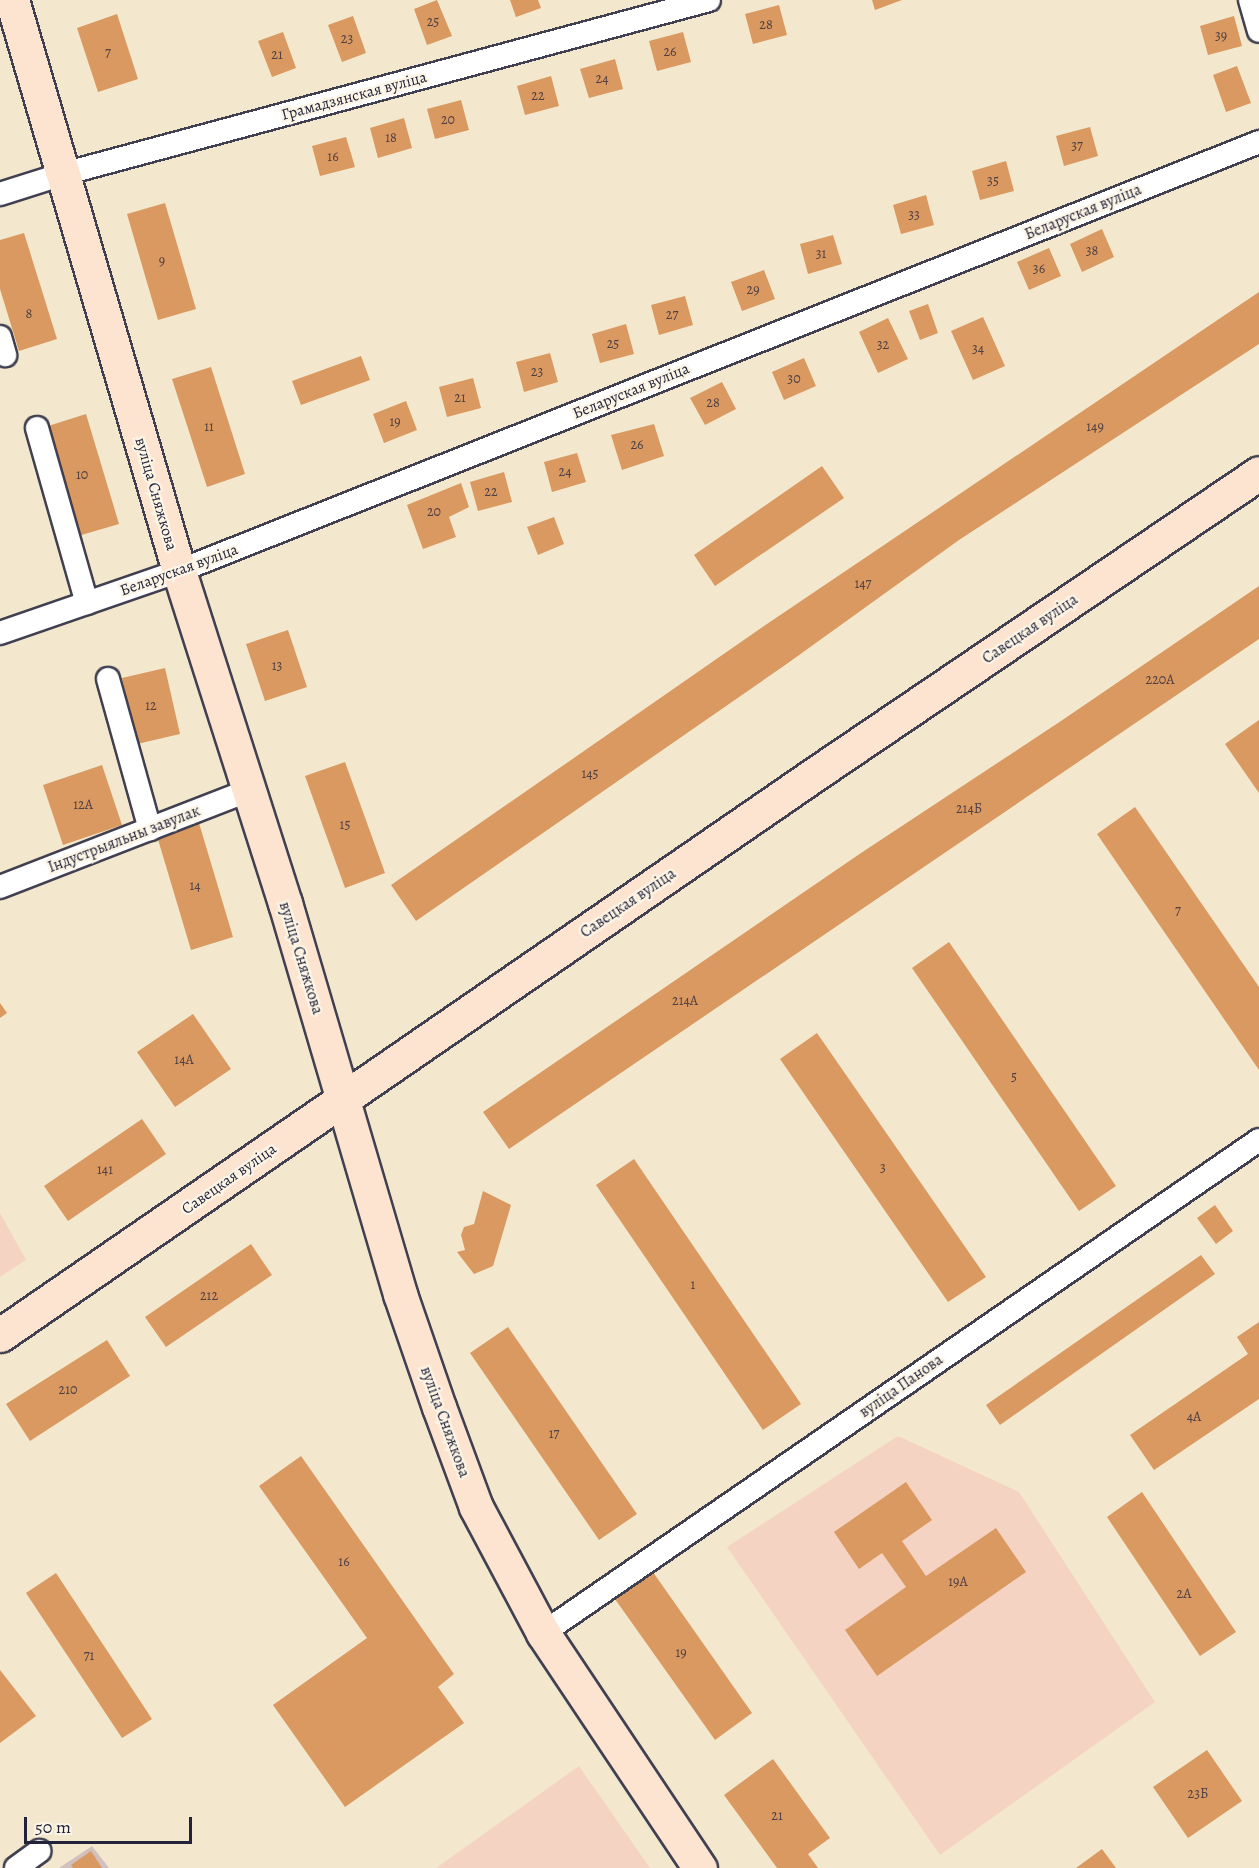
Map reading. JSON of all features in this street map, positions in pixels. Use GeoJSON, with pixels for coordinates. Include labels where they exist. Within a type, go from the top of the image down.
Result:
{"type":"FeatureCollection","features":[{"type":"Feature","properties":{"kind":"street","name":"вуліца Сняжкова"},"geometry":{"type":"LineString","coordinates":[[12,0],[178,571],[285,903],[400,1294],[472,1496],[543,1633],[700,1868]]}},
{"type":"Feature","properties":{"kind":"street","name":"Грамадзянская вуліца"},"geometry":{"type":"LineString","coordinates":[[0,194],[63,174],[709,0]]}},
{"type":"Feature","properties":{"kind":"street"},"geometry":{"type":"LineString","coordinates":[[1250,0],[1259,31]]}},
{"type":"Feature","properties":{"kind":"street","name":"Беларуская вуліца"},"geometry":{"type":"LineString","coordinates":[[0,633],[178,571],[1259,142]]}},
{"type":"Feature","properties":{"kind":"street"},"geometry":{"type":"LineString","coordinates":[[37,428],[87,603]]}},
{"type":"Feature","properties":{"kind":"street","name":"Савецкая вуліца"},"geometry":{"type":"LineString","coordinates":[[0,1335],[1259,473]]}},
{"type":"Feature","properties":{"kind":"street"},"geometry":{"type":"LineString","coordinates":[[108,679],[150,828]]}},
{"type":"Feature","properties":{"kind":"street","name":"Індустрыяльны завулак"},"geometry":{"type":"LineString","coordinates":[[0,887],[248,792]]}},
{"type":"Feature","properties":{"kind":"street","name":"вуліца Панова"},"geometry":{"type":"LineString","coordinates":[[543,1633],[1259,1140]]}},
{"type":"Feature","properties":{"kind":"street"},"geometry":{"type":"LineString","coordinates":[[16,1868],[39,1851]]}},
{"type":"Feature","properties":{"kind":"shaded area"},"geometry":{"type":"Polygon","coordinates":[[[0,1213],[26,1260],[0,1277],[0,1213]]]}},
{"type":"Feature","properties":{"kind":"shaded area"},"geometry":{"type":"Polygon","coordinates":[[[898,1436],[1019,1492],[1155,1702],[940,1855],[727,1547],[898,1436]]]}},
{"type":"Feature","properties":{"kind":"shaded area"},"geometry":{"type":"Polygon","coordinates":[[[579,1766],[650,1868],[436,1868],[579,1766]]]}},
{"type":"Feature","properties":{"kind":"shaded area"},"geometry":{"type":"Polygon","coordinates":[[[92,1846],[109,1868],[59,1868],[92,1846]]]}},
{"type":"Feature","properties":{"kind":"building"},"geometry":{"type":"Polygon","coordinates":[[[437,0],[452,36],[427,45],[414,9],[437,0]]]}},
{"type":"Feature","properties":{"kind":"building"},"geometry":{"type":"Polygon","coordinates":[[[510,0],[538,0],[541,8],[516,17],[510,0]]]}},
{"type":"Feature","properties":{"kind":"building"},"geometry":{"type":"Polygon","coordinates":[[[872,0],[902,0],[875,10],[872,0]]]}},
{"type":"Feature","properties":{"kind":"building"},"geometry":{"type":"Polygon","coordinates":[[[779,5],[787,35],[753,44],[745,14],[779,5]]]}},
{"type":"Feature","properties":{"kind":"building"},"geometry":{"type":"Polygon","coordinates":[[[117,14],[138,79],[98,92],[77,28],[117,14]]]}},
{"type":"Feature","properties":{"kind":"building"},"geometry":{"type":"Polygon","coordinates":[[[353,16],[366,53],[342,62],[328,25],[353,16]]]}},
{"type":"Feature","properties":{"kind":"building"},"geometry":{"type":"Polygon","coordinates":[[[1234,16],[1242,46],[1208,55],[1200,26],[1234,16]]]}},
{"type":"Feature","properties":{"kind":"building"},"geometry":{"type":"Polygon","coordinates":[[[283,32],[296,68],[272,77],[258,41],[283,32]]]}},
{"type":"Feature","properties":{"kind":"building"},"geometry":{"type":"Polygon","coordinates":[[[683,32],[691,62],[657,71],[649,41],[683,32]]]}},
{"type":"Feature","properties":{"kind":"building"},"geometry":{"type":"Polygon","coordinates":[[[615,59],[623,89],[589,98],[580,69],[615,59]]]}},
{"type":"Feature","properties":{"kind":"building"},"geometry":{"type":"Polygon","coordinates":[[[1237,66],[1251,103],[1226,112],[1213,75],[1237,66]]]}},
{"type":"Feature","properties":{"kind":"building"},"geometry":{"type":"Polygon","coordinates":[[[551,76],[559,106],[525,115],[517,86],[551,76]]]}},
{"type":"Feature","properties":{"kind":"building"},"geometry":{"type":"Polygon","coordinates":[[[461,100],[469,130],[435,139],[427,109],[461,100]]]}},
{"type":"Feature","properties":{"kind":"building"},"geometry":{"type":"Polygon","coordinates":[[[404,118],[412,148],[378,158],[370,128],[404,118]]]}},
{"type":"Feature","properties":{"kind":"building"},"geometry":{"type":"Polygon","coordinates":[[[1090,127],[1098,156],[1064,166],[1056,136],[1090,127]]]}},
{"type":"Feature","properties":{"kind":"building"},"geometry":{"type":"Polygon","coordinates":[[[346,137],[355,167],[320,176],[312,146],[346,137]]]}},
{"type":"Feature","properties":{"kind":"building"},"geometry":{"type":"Polygon","coordinates":[[[1006,161],[1014,191],[980,200],[972,171],[1006,161]]]}},
{"type":"Feature","properties":{"kind":"building"},"geometry":{"type":"Polygon","coordinates":[[[926,195],[934,225],[901,234],[893,205],[926,195]]]}},
{"type":"Feature","properties":{"kind":"building"},"geometry":{"type":"Polygon","coordinates":[[[165,203],[196,309],[158,320],[127,214],[165,203]]]}},
{"type":"Feature","properties":{"kind":"building"},"geometry":{"type":"Polygon","coordinates":[[[1102,229],[1114,257],[1082,272],[1070,244],[1102,229]]]}},
{"type":"Feature","properties":{"kind":"building"},"geometry":{"type":"Polygon","coordinates":[[[24,233],[57,339],[19,351],[0,289],[0,240],[24,233]]]}},
{"type":"Feature","properties":{"kind":"building"},"geometry":{"type":"Polygon","coordinates":[[[833,235],[842,264],[808,274],[800,244],[833,235]]]}},
{"type":"Feature","properties":{"kind":"building"},"geometry":{"type":"Polygon","coordinates":[[[1049,248],[1061,276],[1029,290],[1017,262],[1049,248]]]}},
{"type":"Feature","properties":{"kind":"building"},"geometry":{"type":"Polygon","coordinates":[[[764,270],[775,299],[742,311],[731,282],[764,270]]]}},
{"type":"Feature","properties":{"kind":"building"},"geometry":{"type":"Polygon","coordinates":[[[1259,292],[1259,344],[959,540],[788,663],[416,921],[391,885],[764,626],[1259,292]]]}},
{"type":"Feature","properties":{"kind":"building"},"geometry":{"type":"Polygon","coordinates":[[[685,296],[693,325],[659,335],[651,305],[685,296]]]}},
{"type":"Feature","properties":{"kind":"building"},"geometry":{"type":"Polygon","coordinates":[[[928,304],[938,333],[920,340],[909,311],[928,304]]]}},
{"type":"Feature","properties":{"kind":"building"},"geometry":{"type":"Polygon","coordinates":[[[983,317],[1005,366],[973,380],[951,331],[983,317]]]}},
{"type":"Feature","properties":{"kind":"building"},"geometry":{"type":"Polygon","coordinates":[[[888,318],[908,359],[878,373],[859,332],[888,318]]]}},
{"type":"Feature","properties":{"kind":"building"},"geometry":{"type":"Polygon","coordinates":[[[626,324],[634,354],[600,363],[592,334],[626,324]]]}},
{"type":"Feature","properties":{"kind":"building"},"geometry":{"type":"Polygon","coordinates":[[[550,353],[558,382],[524,392],[516,362],[550,353]]]}},
{"type":"Feature","properties":{"kind":"building"},"geometry":{"type":"Polygon","coordinates":[[[361,356],[370,380],[301,405],[292,381],[361,356]]]}},
{"type":"Feature","properties":{"kind":"building"},"geometry":{"type":"Polygon","coordinates":[[[804,358],[816,386],[784,400],[772,372],[804,358]]]}},
{"type":"Feature","properties":{"kind":"building"},"geometry":{"type":"Polygon","coordinates":[[[211,367],[245,474],[207,487],[172,379],[211,367]]]}},
{"type":"Feature","properties":{"kind":"building"},"geometry":{"type":"Polygon","coordinates":[[[473,378],[481,408],[447,417],[439,387],[473,378]]]}},
{"type":"Feature","properties":{"kind":"building"},"geometry":{"type":"Polygon","coordinates":[[[722,382],[736,409],[705,425],[690,398],[722,382]]]}},
{"type":"Feature","properties":{"kind":"building"},"geometry":{"type":"Polygon","coordinates":[[[406,401],[417,430],[384,443],[373,414],[406,401]]]}},
{"type":"Feature","properties":{"kind":"building"},"geometry":{"type":"Polygon","coordinates":[[[86,414],[119,524],[78,536],[45,427],[86,414]]]}},
{"type":"Feature","properties":{"kind":"building"},"geometry":{"type":"Polygon","coordinates":[[[654,424],[664,456],[622,470],[611,435],[654,424]]]}},
{"type":"Feature","properties":{"kind":"building"},"geometry":{"type":"Polygon","coordinates":[[[577,453],[586,482],[552,492],[544,462],[577,453]]]}},
{"type":"Feature","properties":{"kind":"building"},"geometry":{"type":"Polygon","coordinates":[[[822,466],[844,498],[715,586],[694,555],[822,466]]]}},
{"type":"Feature","properties":{"kind":"building"},"geometry":{"type":"Polygon","coordinates":[[[504,472],[512,502],[478,511],[470,482],[504,472]]]}},
{"type":"Feature","properties":{"kind":"building"},"geometry":{"type":"Polygon","coordinates":[[[461,483],[469,507],[449,517],[456,537],[423,549],[407,505],[461,483]]]}},
{"type":"Feature","properties":{"kind":"building"},"geometry":{"type":"Polygon","coordinates":[[[554,517],[564,544],[538,555],[527,527],[554,517]]]}},
{"type":"Feature","properties":{"kind":"building"},"geometry":{"type":"Polygon","coordinates":[[[1259,586],[1259,639],[509,1149],[483,1112],[861,853],[1061,721],[1259,586]]]}},
{"type":"Feature","properties":{"kind":"building"},"geometry":{"type":"Polygon","coordinates":[[[288,630],[307,687],[265,701],[246,644],[288,630]]]}},
{"type":"Feature","properties":{"kind":"building"},"geometry":{"type":"Polygon","coordinates":[[[165,668],[180,734],[137,744],[122,678],[165,668]]]}},
{"type":"Feature","properties":{"kind":"building"},"geometry":{"type":"Polygon","coordinates":[[[1259,720],[1259,793],[1225,744],[1259,720]]]}},
{"type":"Feature","properties":{"kind":"building"},"geometry":{"type":"Polygon","coordinates":[[[345,762],[385,873],[345,888],[305,776],[345,762]]]}},
{"type":"Feature","properties":{"kind":"building"},"geometry":{"type":"Polygon","coordinates":[[[102,765],[122,825],[63,845],[43,785],[102,765]]]}},
{"type":"Feature","properties":{"kind":"building"},"geometry":{"type":"Polygon","coordinates":[[[1135,807],[1259,987],[1259,1070],[1097,834],[1135,807]]]}},
{"type":"Feature","properties":{"kind":"building"},"geometry":{"type":"Polygon","coordinates":[[[199,823],[233,937],[191,950],[157,836],[199,823]]]}},
{"type":"Feature","properties":{"kind":"building"},"geometry":{"type":"Polygon","coordinates":[[[949,942],[1116,1186],[1079,1211],[912,968],[949,942]]]}},
{"type":"Feature","properties":{"kind":"building"},"geometry":{"type":"Polygon","coordinates":[[[0,1003],[7,1013],[0,1018],[0,1003]]]}},
{"type":"Feature","properties":{"kind":"building"},"geometry":{"type":"Polygon","coordinates":[[[193,1014],[231,1069],[175,1107],[137,1052],[193,1014]]]}},
{"type":"Feature","properties":{"kind":"building"},"geometry":{"type":"Polygon","coordinates":[[[817,1033],[986,1277],[948,1302],[780,1059],[817,1033]]]}},
{"type":"Feature","properties":{"kind":"building"},"geometry":{"type":"Polygon","coordinates":[[[142,1119],[166,1154],[68,1221],[44,1186],[142,1119]]]}},
{"type":"Feature","properties":{"kind":"building"},"geometry":{"type":"Polygon","coordinates":[[[634,1159],[801,1404],[763,1430],[596,1185],[634,1159]]]}},
{"type":"Feature","properties":{"kind":"building"},"geometry":{"type":"Polygon","coordinates":[[[483,1191],[511,1205],[493,1266],[474,1274],[457,1252],[465,1250],[461,1235],[464,1227],[474,1224],[483,1191]]]}},
{"type":"Feature","properties":{"kind":"building"},"geometry":{"type":"Polygon","coordinates":[[[1215,1205],[1233,1231],[1216,1244],[1197,1218],[1215,1205]]]}},
{"type":"Feature","properties":{"kind":"building"},"geometry":{"type":"Polygon","coordinates":[[[251,1244],[272,1275],[166,1347],[145,1317],[251,1244]]]}},
{"type":"Feature","properties":{"kind":"building"},"geometry":{"type":"Polygon","coordinates":[[[1201,1255],[1215,1274],[1000,1425],[986,1405],[1201,1255]]]}},
{"type":"Feature","properties":{"kind":"building"},"geometry":{"type":"Polygon","coordinates":[[[1259,1322],[1259,1399],[1154,1470],[1130,1435],[1248,1354],[1237,1337],[1259,1322]]]}},
{"type":"Feature","properties":{"kind":"building"},"geometry":{"type":"Polygon","coordinates":[[[508,1327],[637,1514],[599,1540],[470,1353],[508,1327]]]}},
{"type":"Feature","properties":{"kind":"building"},"geometry":{"type":"Polygon","coordinates":[[[107,1340],[130,1376],[30,1441],[6,1404],[107,1340]]]}},
{"type":"Feature","properties":{"kind":"building"},"geometry":{"type":"Polygon","coordinates":[[[301,1456],[454,1674],[438,1687],[464,1723],[345,1807],[273,1705],[367,1638],[259,1486],[301,1456]]]}},
{"type":"Feature","properties":{"kind":"building"},"geometry":{"type":"Polygon","coordinates":[[[906,1482],[932,1520],[902,1541],[926,1576],[996,1528],[1026,1572],[877,1676],[845,1630],[906,1587],[882,1553],[859,1569],[834,1532],[906,1482]]]}},
{"type":"Feature","properties":{"kind":"building"},"geometry":{"type":"Polygon","coordinates":[[[1142,1492],[1236,1632],[1200,1656],[1107,1517],[1142,1492]]]}},
{"type":"Feature","properties":{"kind":"building"},"geometry":{"type":"Polygon","coordinates":[[[648,1565],[752,1713],[715,1740],[610,1592],[648,1565]]]}},
{"type":"Feature","properties":{"kind":"building"},"geometry":{"type":"Polygon","coordinates":[[[56,1573],[152,1719],[122,1738],[26,1593],[56,1573]]]}},
{"type":"Feature","properties":{"kind":"building"},"geometry":{"type":"Polygon","coordinates":[[[0,1670],[36,1716],[0,1743],[0,1670]]]}},
{"type":"Feature","properties":{"kind":"building"},"geometry":{"type":"Polygon","coordinates":[[[1207,1750],[1242,1801],[1188,1838],[1153,1787],[1207,1750]]]}},
{"type":"Feature","properties":{"kind":"building"},"geometry":{"type":"Polygon","coordinates":[[[773,1759],[830,1838],[808,1854],[818,1868],[777,1868],[724,1795],[773,1759]]]}},
{"type":"Feature","properties":{"kind":"building"},"geometry":{"type":"Polygon","coordinates":[[[1102,1849],[1116,1868],[1076,1868],[1102,1849]]]}},
{"type":"Feature","properties":{"kind":"building"},"geometry":{"type":"Polygon","coordinates":[[[91,1851],[102,1868],[73,1868],[71,1865],[91,1851]]]}}]}
